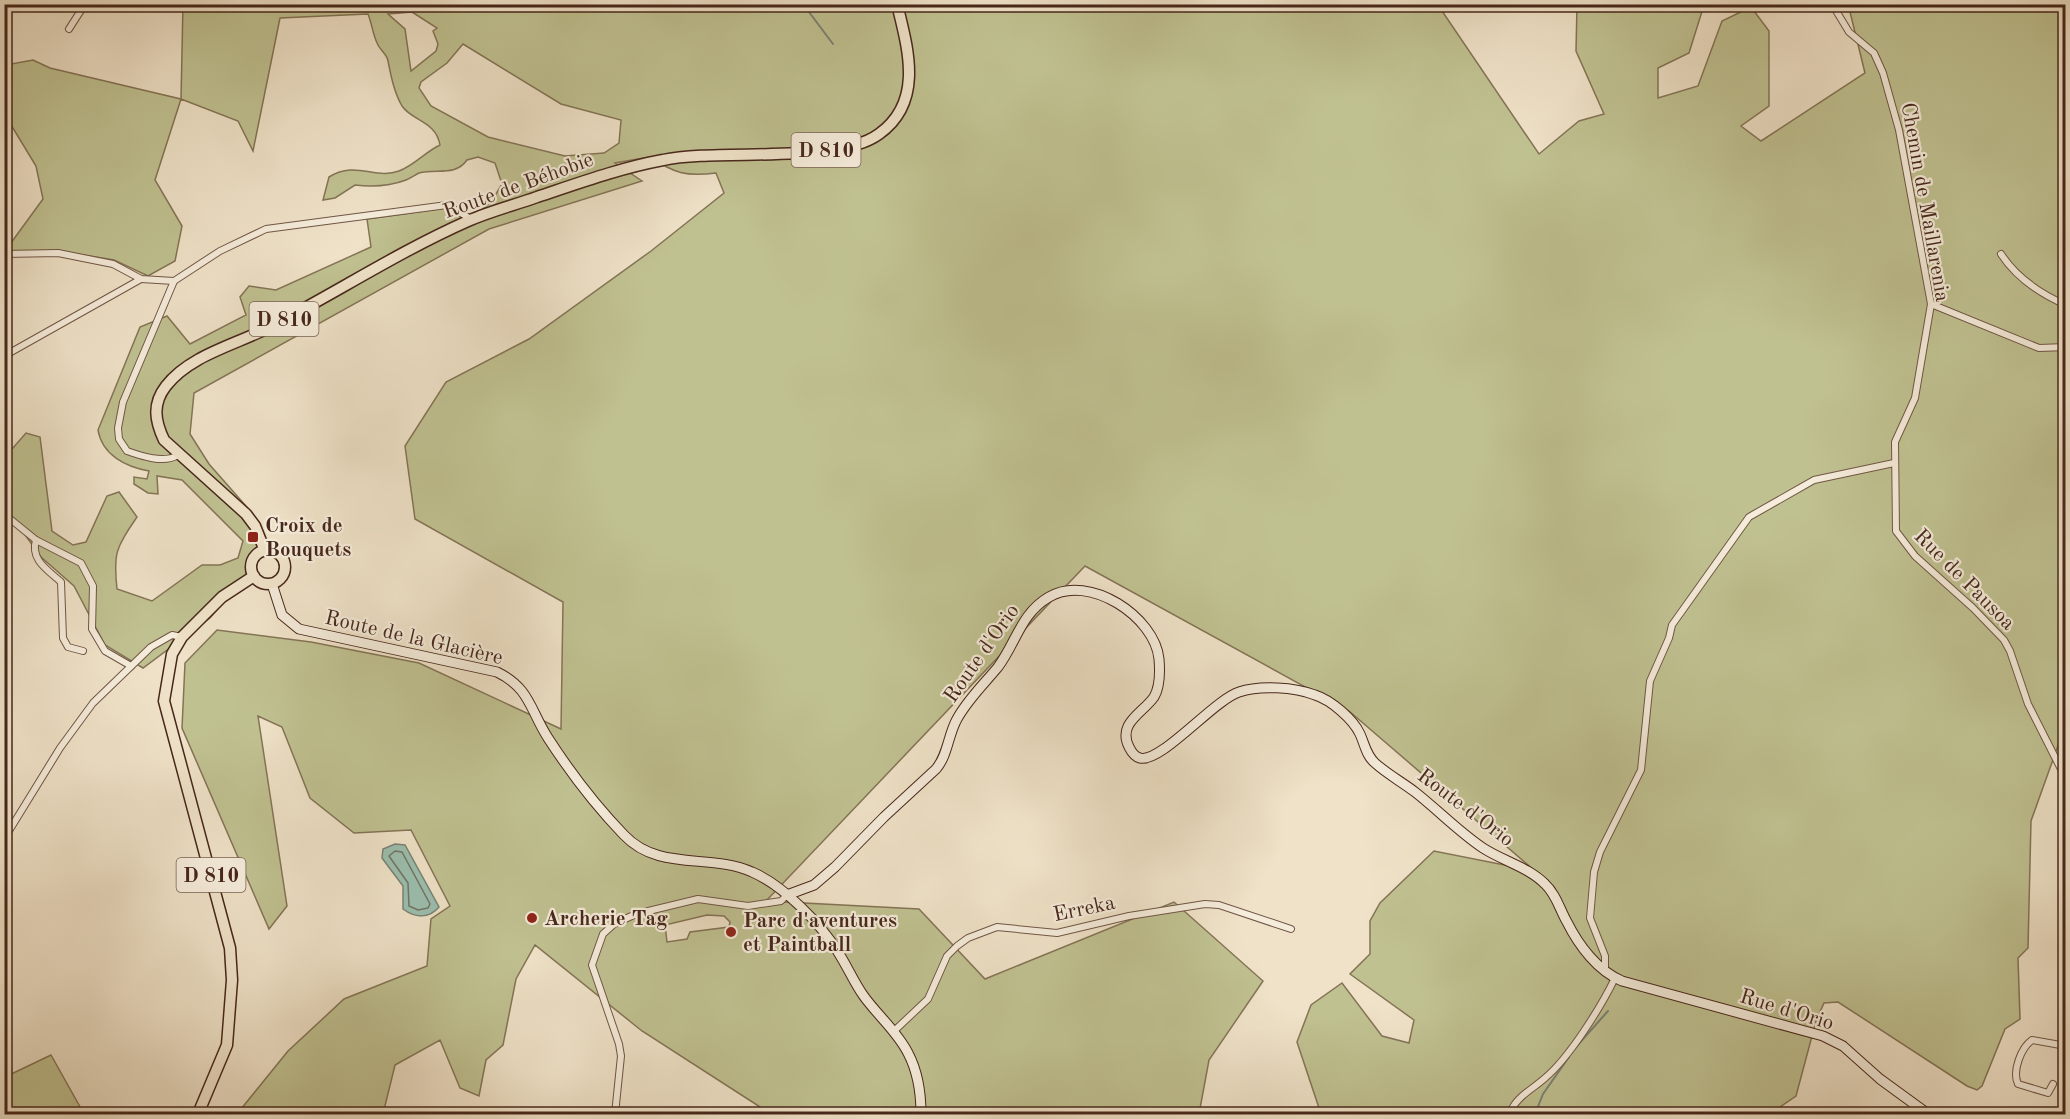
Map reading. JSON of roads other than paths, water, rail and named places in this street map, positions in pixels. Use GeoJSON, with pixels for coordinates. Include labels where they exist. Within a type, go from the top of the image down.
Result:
{"type":"FeatureCollection","features":[{"type":"Feature","properties":{"kind":"main road","name":"Route de Béhobie"},"geometry":{"type":"LineString","coordinates":[[265,550],[255,526],[246,514],[178,455],[164,440],[157,426],[155,413],[157,401],[164,388],[179,372],[471,219],[631,166],[679,156],[822,151],[849,147],[878,135],[897,117],[907,96],[910,77],[909,54],[897,4]]}},
{"type":"Feature","properties":{"kind":"main road"},"geometry":{"type":"LineString","coordinates":[[265,550],[280,555],[285,564],[281,579],[272,584],[261,583],[254,576],[253,560],[265,550]]}},
{"type":"Feature","properties":{"kind":"main road","name":"D 810"},"geometry":{"type":"LineString","coordinates":[[198,1114],[227,1045],[232,980],[230,948],[164,701],[172,654],[182,637],[222,597],[254,576]]}},
{"type":"Feature","properties":{"kind":"street"},"geometry":{"type":"LineString","coordinates":[[69,29],[85,4]]}},
{"type":"Feature","properties":{"kind":"street","name":"Chemin de Maillarenia"},"geometry":{"type":"LineString","coordinates":[[1832,4],[1849,32],[1874,53],[1883,73],[1899,130],[1931,304],[1916,398],[1895,442],[1894,463]]}},
{"type":"Feature","properties":{"kind":"street"},"geometry":{"type":"LineString","coordinates":[[178,455],[173,458],[160,459],[127,451],[119,439],[118,428],[123,402],[174,281],[220,251],[266,229],[447,206],[471,219]]}},
{"type":"Feature","properties":{"kind":"street"},"geometry":{"type":"LineString","coordinates":[[4,254],[58,253],[113,264],[141,279],[174,281]]}},
{"type":"Feature","properties":{"kind":"street"},"geometry":{"type":"LineString","coordinates":[[2001,254],[2010,268],[2027,282],[2066,304]]}},
{"type":"Feature","properties":{"kind":"street"},"geometry":{"type":"LineString","coordinates":[[4,356],[141,279]]}},
{"type":"Feature","properties":{"kind":"street"},"geometry":{"type":"LineString","coordinates":[[1931,304],[2039,348],[2066,347]]}},
{"type":"Feature","properties":{"kind":"street"},"geometry":{"type":"LineString","coordinates":[[1605,972],[1605,956],[1590,918],[1594,872],[1600,852],[1641,770],[1650,681],[1669,638],[1672,625],[1749,517],[1814,480],[1894,463]]}},
{"type":"Feature","properties":{"kind":"street","name":"Rue de Pausoa"},"geometry":{"type":"LineString","coordinates":[[1894,463],[1894,524],[1900,538],[1926,568],[1973,608],[2004,640],[2028,704],[2066,779]]}},
{"type":"Feature","properties":{"kind":"street"},"geometry":{"type":"LineString","coordinates":[[4,514],[36,540],[81,563],[93,586],[92,629],[105,651],[131,666]]}},
{"type":"Feature","properties":{"kind":"street"},"geometry":{"type":"LineString","coordinates":[[36,540],[33,548],[37,560],[61,582],[63,638],[68,647],[83,651]]}},
{"type":"Feature","properties":{"kind":"street","name":"Route de la Glacière"},"geometry":{"type":"LineString","coordinates":[[272,584],[282,615],[299,628],[497,672],[513,679],[524,691],[546,735],[565,763],[625,836],[646,852],[663,858],[732,865],[753,872],[787,895],[837,950],[865,997],[908,1053],[920,1088],[921,1114]]}},
{"type":"Feature","properties":{"kind":"street","name":"Route d'Orio"},"geometry":{"type":"LineString","coordinates":[[787,895],[814,885],[936,769],[943,761],[956,720],[1000,664],[1021,624],[1048,597],[1059,592],[1074,591],[1101,596],[1124,608],[1145,629],[1157,647],[1160,670],[1155,695],[1137,712],[1126,731],[1127,743],[1134,755],[1140,758],[1154,756],[1218,703],[1240,691],[1304,691],[1325,699],[1353,724],[1370,759],[1379,767],[1415,791],[1483,848],[1531,873],[1546,885],[1579,943],[1605,972],[1616,978]]}},
{"type":"Feature","properties":{"kind":"street"},"geometry":{"type":"LineString","coordinates":[[4,839],[60,748],[93,703],[151,647],[172,635],[182,637]]}},
{"type":"Feature","properties":{"kind":"street"},"geometry":{"type":"LineString","coordinates":[[615,1114],[621,1056],[592,965],[603,934],[614,924],[636,914],[698,899],[748,906],[781,901],[787,895]]}},
{"type":"Feature","properties":{"kind":"street","name":"Erreka"},"geometry":{"type":"LineString","coordinates":[[893,1032],[928,999],[947,956],[968,938],[997,927],[1057,933],[1129,916],[1205,904],[1219,905],[1291,929]]}},
{"type":"Feature","properties":{"kind":"street"},"geometry":{"type":"LineString","coordinates":[[1510,1114],[1517,1101],[1548,1077],[1603,1003],[1616,978]]}},
{"type":"Feature","properties":{"kind":"street","name":"Rue d'Orio"},"geometry":{"type":"LineString","coordinates":[[1616,978],[1823,1036],[1844,1046],[1880,1079],[1928,1114]]}},
{"type":"Feature","properties":{"kind":"street"},"geometry":{"type":"LineString","coordinates":[[2053,1084],[2048,1093],[2018,1084],[2015,1077],[2019,1062],[2026,1045],[2032,1040],[2066,1046]]}},
{"type":"Feature","properties":{"kind":"water"},"geometry":{"type":"Polygon","coordinates":[[[395,844],[405,845],[439,907],[431,914],[422,916],[403,909],[403,886],[382,858],[383,849],[395,844]]]}},
{"type":"Feature","properties":{"kind":"waterway"},"geometry":{"type":"LineString","coordinates":[[803,4],[833,44]]}},
{"type":"Feature","properties":{"kind":"waterway"},"geometry":{"type":"LineString","coordinates":[[1576,1047],[1608,1011]]}},
{"type":"Feature","properties":{"kind":"waterway"},"geometry":{"type":"LineString","coordinates":[[1535,1114],[1543,1094],[1569,1057]]}},
{"type":"Feature","properties":{"kind":"place","name":"Croix de Bouquets"},"geometry":{"type":"Point","coordinates":[253,537]}},
{"type":"Feature","properties":{"kind":"place","name":"Archerie Tag"},"geometry":{"type":"Point","coordinates":[532,918]}},
{"type":"Feature","properties":{"kind":"place","name":"Parc d'aventures et Paintball"},"geometry":{"type":"Point","coordinates":[731,932]}}]}
